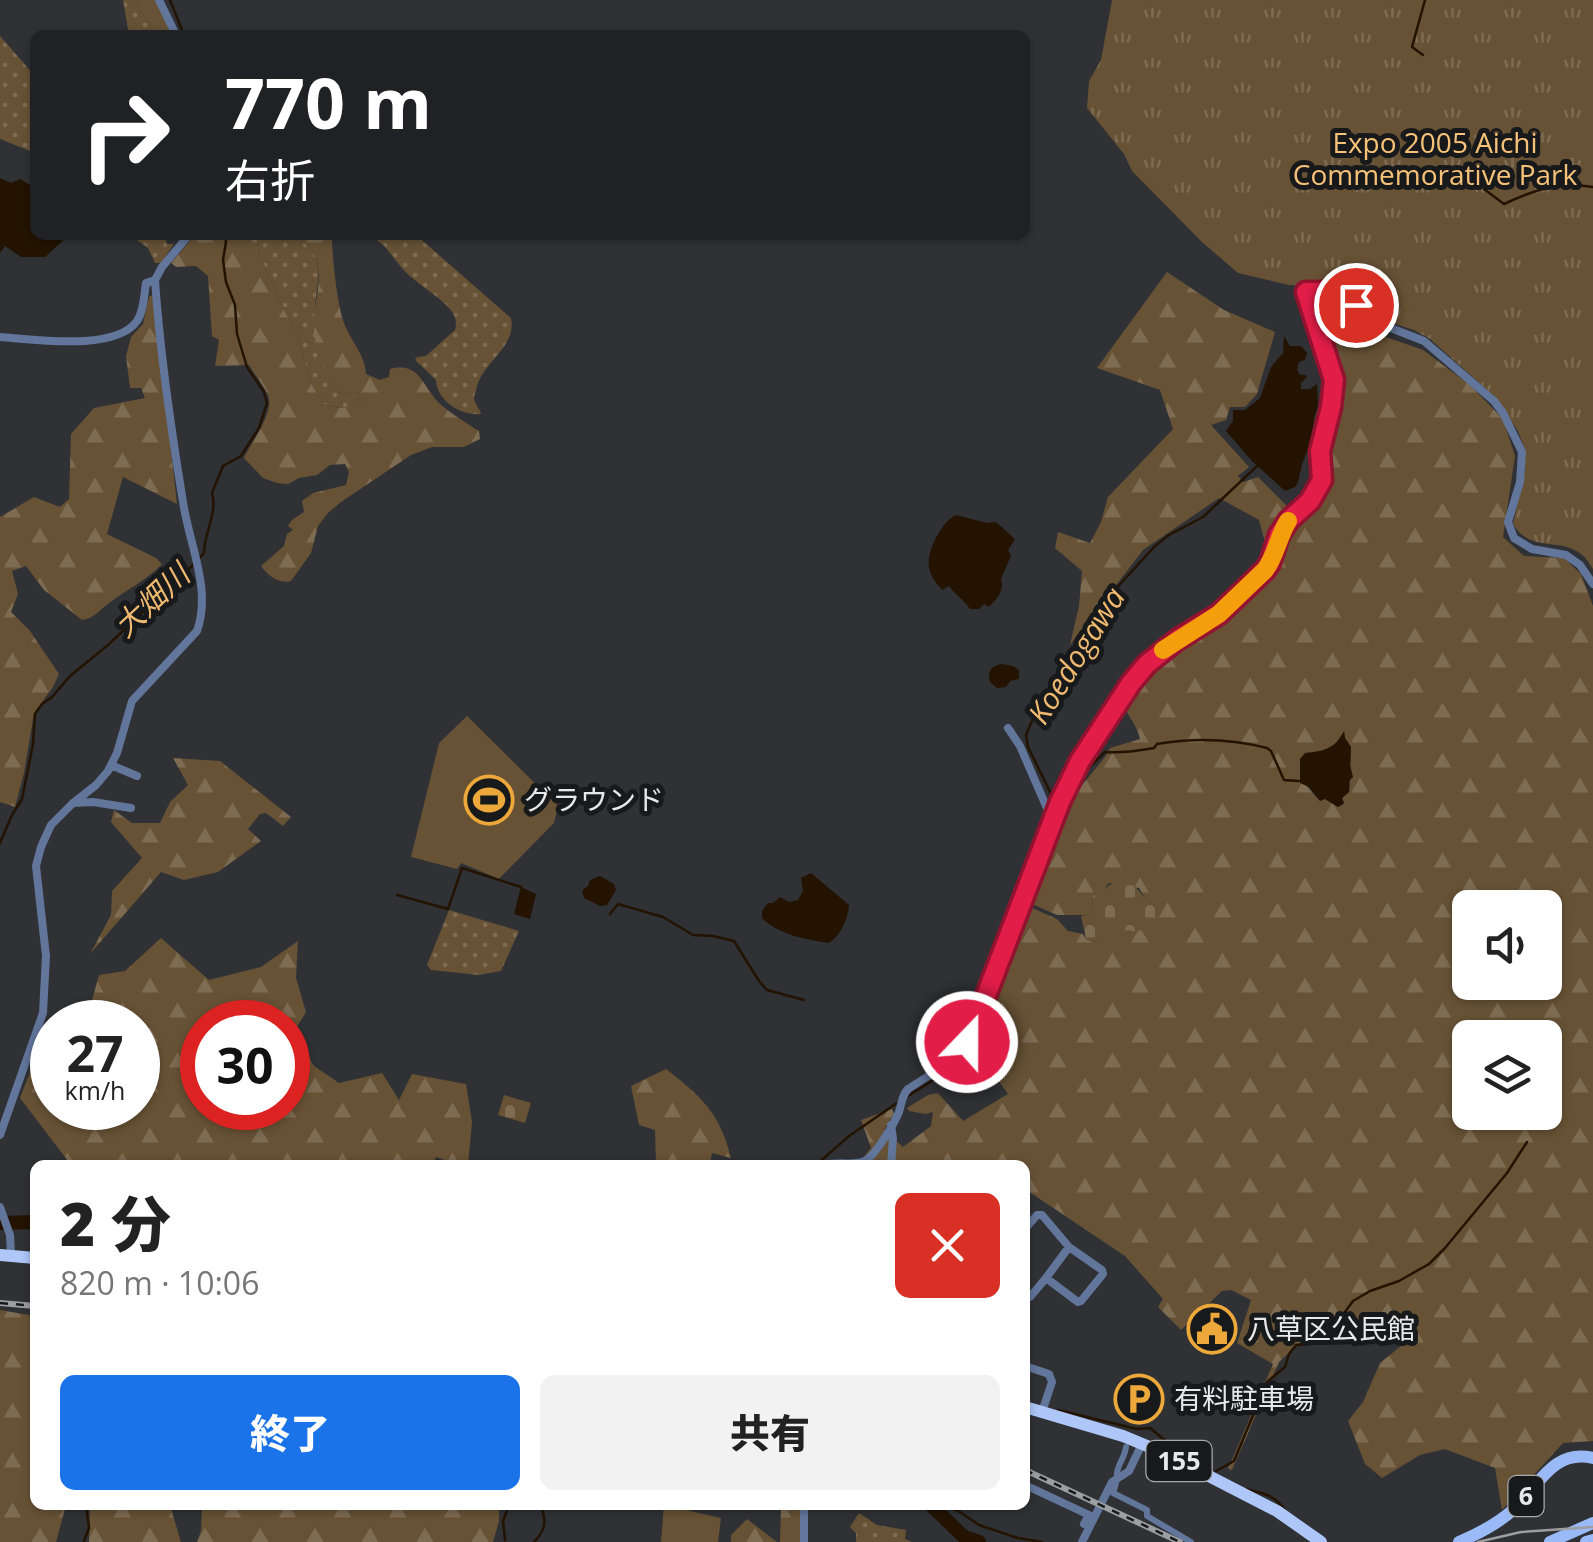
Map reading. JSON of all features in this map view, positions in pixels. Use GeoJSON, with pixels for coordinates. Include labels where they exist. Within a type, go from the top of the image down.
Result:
{"type":"FeatureCollection","features":[{"type":"Feature","properties":{"kind":"highway"},"geometry":{"type":"LineString","coordinates":[[5,1255],[30,1258]]}},
{"type":"Feature","properties":{"kind":"highway","name":"155"},"geometry":{"type":"LineString","coordinates":[[1030,1408],[1043,1408],[1142,1444],[1277,1511],[1321,1542]]}},
{"type":"Feature","properties":{"kind":"main road","name":"6"},"geometry":{"type":"LineString","coordinates":[[1459,1542],[1512,1511],[1558,1461],[1574,1456],[1592,1458]]}},
{"type":"Feature","properties":{"kind":"main road"},"geometry":{"type":"LineString","coordinates":[[1550,1542],[1593,1523]]}},
{"type":"Feature","properties":{"kind":"main road"},"geometry":{"type":"LineString","coordinates":[[1586,1542],[1593,1540]]}},
{"type":"Feature","properties":{"kind":"street"},"geometry":{"type":"LineString","coordinates":[[159,0],[174,30]]}},
{"type":"Feature","properties":{"kind":"street"},"geometry":{"type":"LineString","coordinates":[[0,1135],[43,1013],[46,956],[36,866],[46,834],[111,765],[132,701],[197,630],[202,616],[202,592],[183,508],[155,280],[185,240]]}},
{"type":"Feature","properties":{"kind":"street"},"geometry":{"type":"LineString","coordinates":[[0,337],[94,340],[129,330],[141,312],[146,283],[155,280]]}},
{"type":"Feature","properties":{"kind":"street"},"geometry":{"type":"LineString","coordinates":[[866,1160],[891,1125],[908,1089],[947,1064],[967,1042],[1060,802],[1080,761],[1139,672],[1168,646],[1219,614],[1265,570],[1289,520],[1317,492],[1322,480],[1320,451],[1334,380],[1306,292],[1325,292],[1356,305],[1378,323],[1424,341],[1494,401],[1522,452],[1520,482],[1508,522],[1514,538],[1532,549],[1566,555],[1580,565],[1593,584]]}},
{"type":"Feature","properties":{"kind":"street"},"geometry":{"type":"LineString","coordinates":[[1008,728],[1054,819]]}},
{"type":"Feature","properties":{"kind":"street"},"geometry":{"type":"LineString","coordinates":[[111,765],[137,776]]}},
{"type":"Feature","properties":{"kind":"street"},"geometry":{"type":"LineString","coordinates":[[73,804],[93,802],[130,808]]}},
{"type":"Feature","properties":{"kind":"street"},"geometry":{"type":"LineString","coordinates":[[891,1125],[892,1160]]}},
{"type":"Feature","properties":{"kind":"street"},"geometry":{"type":"LineString","coordinates":[[0,1207],[6,1222],[5,1255]]}},
{"type":"Feature","properties":{"kind":"street"},"geometry":{"type":"LineString","coordinates":[[1030,1216],[1042,1215],[1069,1247],[1103,1274],[1078,1302],[1046,1278]]}},
{"type":"Feature","properties":{"kind":"street"},"geometry":{"type":"LineString","coordinates":[[1030,1297],[1069,1247]]}},
{"type":"Feature","properties":{"kind":"street"},"geometry":{"type":"LineString","coordinates":[[1030,1368],[1050,1374],[1052,1382],[1043,1408]]}},
{"type":"Feature","properties":{"kind":"street"},"geometry":{"type":"LineString","coordinates":[[1080,1542],[1106,1493],[1118,1477],[1130,1471],[1142,1444]]}},
{"type":"Feature","properties":{"kind":"street"},"geometry":{"type":"LineString","coordinates":[[1126,1447],[1113,1492],[1147,1510],[1147,1516],[1191,1542]]}},
{"type":"Feature","properties":{"kind":"street"},"geometry":{"type":"LineString","coordinates":[[1030,1487],[1089,1515],[1077,1541],[1080,1542]]}},
{"type":"Feature","properties":{"kind":"street"},"geometry":{"type":"LineString","coordinates":[[804,1510],[804,1542]]}},
{"type":"Feature","properties":{"kind":"green space"},"geometry":{"type":"Polygon","coordinates":[[[123,0],[134,0],[152,30],[128,30],[123,0]]]}},
{"type":"Feature","properties":{"kind":"green space"},"geometry":{"type":"Polygon","coordinates":[[[134,0],[156,0],[170,30],[152,30],[134,0]]]}},
{"type":"Feature","properties":{"kind":"green space","name":"Expo 2005 Aichi Commemorative Park"},"geometry":{"type":"Polygon","coordinates":[[[1112,0],[1593,0],[1593,569],[1573,549],[1528,539],[1513,524],[1525,469],[1525,450],[1518,431],[1494,396],[1430,339],[1380,319],[1353,296],[1335,287],[1289,285],[1238,273],[1132,171],[1124,154],[1087,108],[1089,81],[1101,60],[1112,0]]]}},
{"type":"Feature","properties":{"kind":"green space"},"geometry":{"type":"Polygon","coordinates":[[[0,36],[30,70],[30,151],[0,139],[0,36]]]}},
{"type":"Feature","properties":{"kind":"green space"},"geometry":{"type":"Polygon","coordinates":[[[137,240],[166,240],[167,244],[174,244],[161,263],[155,263],[148,248],[137,240]]]}},
{"type":"Feature","properties":{"kind":"green space"},"geometry":{"type":"Polygon","coordinates":[[[191,240],[257,240],[259,254],[298,336],[310,381],[323,404],[354,408],[361,401],[338,392],[315,340],[319,271],[311,250],[302,240],[332,240],[341,314],[366,374],[380,380],[389,377],[390,369],[400,367],[414,372],[439,403],[479,431],[480,439],[464,447],[432,447],[411,455],[341,502],[318,526],[311,553],[291,581],[274,578],[261,566],[284,546],[287,534],[293,530],[288,526],[304,512],[302,501],[313,493],[346,485],[349,472],[345,464],[330,465],[317,475],[288,484],[277,483],[263,478],[244,458],[265,418],[268,395],[249,365],[215,366],[219,340],[212,336],[208,276],[196,266],[176,267],[171,263],[191,240]]]}},
{"type":"Feature","properties":{"kind":"green space"},"geometry":{"type":"Polygon","coordinates":[[[257,240],[302,240],[313,252],[318,273],[315,318],[320,351],[338,392],[361,401],[354,408],[323,404],[310,381],[298,336],[259,254],[257,240]]]}},
{"type":"Feature","properties":{"kind":"green space"},"geometry":{"type":"Polygon","coordinates":[[[376,240],[422,240],[511,318],[509,338],[479,381],[475,401],[481,414],[451,406],[437,388],[436,380],[415,360],[426,356],[455,330],[456,319],[438,298],[406,273],[376,240]]]}},
{"type":"Feature","properties":{"kind":"green space"},"geometry":{"type":"Polygon","coordinates":[[[1167,272],[1224,310],[1275,332],[1257,394],[1245,407],[1230,407],[1226,420],[1211,425],[1249,467],[1238,476],[1243,482],[1258,477],[1293,512],[1293,521],[1313,501],[1324,481],[1325,445],[1339,379],[1312,298],[1353,310],[1386,337],[1423,350],[1470,385],[1503,419],[1515,456],[1503,537],[1524,556],[1564,558],[1581,574],[1593,606],[1593,1441],[1563,1443],[1502,1510],[1495,1468],[1445,1449],[1420,1455],[1382,1478],[1365,1464],[1348,1421],[1363,1402],[1380,1363],[1411,1338],[1398,1317],[1354,1335],[1332,1324],[1311,1332],[1279,1362],[1232,1470],[1228,1469],[1273,1364],[1237,1343],[1251,1300],[1231,1290],[1222,1291],[1181,1330],[1158,1307],[1163,1299],[1125,1256],[1030,1192],[1030,1160],[861,1160],[871,1148],[861,1120],[892,1109],[894,1114],[884,1130],[903,1147],[931,1126],[933,1112],[926,1114],[907,1108],[928,1095],[938,1093],[963,1121],[1008,1094],[975,1048],[1030,907],[1093,942],[1128,929],[1136,932],[1156,907],[1139,888],[1109,883],[1093,896],[1087,915],[1057,915],[1032,904],[1078,790],[1110,748],[1140,739],[1122,702],[1148,667],[1177,643],[1211,623],[1280,559],[1267,550],[1259,520],[1219,498],[1143,550],[1070,645],[1082,571],[1055,548],[1058,532],[1090,543],[1108,497],[1173,429],[1160,390],[1097,368],[1167,272]],[[1344,732],[1333,747],[1319,752],[1305,784],[1317,798],[1338,807],[1344,804],[1341,799],[1349,792],[1351,747],[1344,732]]]}},
{"type":"Feature","properties":{"kind":"green space"},"geometry":{"type":"Polygon","coordinates":[[[154,294],[177,504],[123,477],[107,534],[162,564],[93,616],[82,620],[44,590],[26,566],[12,571],[18,594],[11,612],[30,631],[59,674],[34,713],[15,807],[0,802],[0,517],[34,497],[60,507],[69,499],[71,434],[94,408],[145,398],[141,388],[130,388],[126,356],[131,337],[143,324],[149,297],[154,294]]]}},
{"type":"Feature","properties":{"kind":"green space","name":"グラウンド"},"geometry":{"type":"Polygon","coordinates":[[[467,716],[558,806],[554,823],[499,879],[461,863],[457,869],[411,857],[439,743],[467,716]]]}},
{"type":"Feature","properties":{"kind":"green space"},"geometry":{"type":"Polygon","coordinates":[[[173,758],[220,761],[291,817],[283,826],[266,813],[260,814],[248,829],[261,841],[218,872],[184,880],[161,872],[90,954],[111,915],[112,891],[142,858],[111,822],[114,810],[132,823],[160,823],[170,802],[188,785],[173,758]]]}},
{"type":"Feature","properties":{"kind":"green space"},"geometry":{"type":"Polygon","coordinates":[[[1127,877],[1156,907],[1157,916],[1136,932],[1128,930],[1093,942],[1086,939],[1081,916],[1092,908],[1093,896],[1127,877]]]}},
{"type":"Feature","properties":{"kind":"green space"},"geometry":{"type":"Polygon","coordinates":[[[449,910],[519,931],[501,971],[479,975],[431,970],[427,965],[449,910]]]}},
{"type":"Feature","properties":{"kind":"green space"},"geometry":{"type":"Polygon","coordinates":[[[161,938],[209,980],[261,967],[298,941],[296,978],[302,1000],[180,1000],[180,1130],[310,1130],[310,1059],[339,1083],[382,1073],[399,1100],[412,1074],[466,1084],[472,1122],[468,1160],[67,1160],[44,1130],[160,1130],[160,1000],[92,1000],[99,975],[125,971],[161,938]]]}},
{"type":"Feature","properties":{"kind":"green space"},"geometry":{"type":"Polygon","coordinates":[[[666,1069],[708,1107],[731,1158],[712,1153],[711,1160],[656,1160],[655,1130],[639,1125],[631,1086],[666,1069]]]}},
{"type":"Feature","properties":{"kind":"green space"},"geometry":{"type":"Polygon","coordinates":[[[30,1073],[30,1111],[20,1098],[30,1073]]]}},
{"type":"Feature","properties":{"kind":"green space"},"geometry":{"type":"Polygon","coordinates":[[[504,1095],[531,1103],[525,1123],[498,1115],[504,1095]]]}},
{"type":"Feature","properties":{"kind":"green space"},"geometry":{"type":"Polygon","coordinates":[[[0,1310],[30,1315],[30,1510],[65,1510],[56,1542],[0,1542],[0,1310]]]}},
{"type":"Feature","properties":{"kind":"green space"},"geometry":{"type":"Polygon","coordinates":[[[90,1510],[171,1510],[181,1542],[89,1542],[90,1510]]]}},
{"type":"Feature","properties":{"kind":"green space"},"geometry":{"type":"Polygon","coordinates":[[[202,1510],[499,1510],[493,1542],[197,1542],[202,1510]]]}},
{"type":"Feature","properties":{"kind":"green space"},"geometry":{"type":"Polygon","coordinates":[[[664,1510],[686,1510],[721,1518],[718,1542],[661,1542],[664,1510]]]}},
{"type":"Feature","properties":{"kind":"green space"},"geometry":{"type":"Polygon","coordinates":[[[781,1510],[801,1510],[800,1542],[780,1542],[781,1510]]]}},
{"type":"Feature","properties":{"kind":"green space"},"geometry":{"type":"Polygon","coordinates":[[[859,1513],[877,1525],[906,1530],[905,1539],[912,1542],[856,1542],[856,1533],[850,1527],[859,1513]]]}},
{"type":"Feature","properties":{"kind":"green space"},"geometry":{"type":"Polygon","coordinates":[[[747,1519],[777,1542],[731,1542],[731,1535],[747,1519]]]}},
{"type":"Feature","properties":{"kind":"shaded area"},"geometry":{"type":"Polygon","coordinates":[[[0,178],[11,183],[20,179],[30,185],[30,240],[64,240],[45,257],[21,257],[5,246],[0,253],[0,178]]]}},
{"type":"Feature","properties":{"kind":"shaded area"},"geometry":{"type":"Polygon","coordinates":[[[1284,336],[1290,346],[1301,346],[1307,353],[1297,370],[1307,377],[1301,389],[1317,384],[1318,405],[1298,482],[1285,491],[1226,431],[1233,421],[1233,410],[1245,410],[1260,398],[1271,367],[1283,353],[1284,336]]]}},
{"type":"Feature","properties":{"kind":"shaded area"},"geometry":{"type":"Polygon","coordinates":[[[956,515],[996,522],[1015,539],[1008,550],[1011,556],[1001,579],[1001,591],[989,607],[984,604],[979,609],[970,609],[949,586],[942,590],[931,574],[933,546],[945,524],[956,515]]]}},
{"type":"Feature","properties":{"kind":"shaded area"},"geometry":{"type":"Polygon","coordinates":[[[1001,664],[1019,670],[1019,679],[997,688],[989,675],[992,668],[1001,664]]]}},
{"type":"Feature","properties":{"kind":"shaded area"},"geometry":{"type":"Polygon","coordinates":[[[1344,731],[1351,747],[1353,777],[1349,792],[1342,798],[1344,803],[1338,807],[1325,799],[1320,801],[1309,787],[1300,783],[1300,759],[1305,753],[1333,745],[1344,731]]]}},
{"type":"Feature","properties":{"kind":"shaded area"},"geometry":{"type":"Polygon","coordinates":[[[811,873],[849,905],[843,926],[829,943],[784,932],[762,918],[768,903],[780,897],[789,902],[798,900],[803,891],[801,878],[811,873]]]}},
{"type":"Feature","properties":{"kind":"shaded area"},"geometry":{"type":"Polygon","coordinates":[[[600,876],[614,884],[616,890],[607,905],[600,906],[584,898],[582,891],[590,880],[600,876]]]}},
{"type":"Feature","properties":{"kind":"shaded area"},"geometry":{"type":"Polygon","coordinates":[[[521,887],[536,894],[530,919],[514,914],[521,887]]]}},
{"type":"Feature","properties":{"kind":"waterway","name":"大畑川"},"geometry":{"type":"LineString","coordinates":[[170,0],[182,30]]}},
{"type":"Feature","properties":{"kind":"waterway"},"geometry":{"type":"LineString","coordinates":[[1423,55],[1412,47],[1425,0]]}},
{"type":"Feature","properties":{"kind":"waterway"},"geometry":{"type":"LineString","coordinates":[[1484,189],[1504,204],[1547,188],[1593,187]]}},
{"type":"Feature","properties":{"kind":"waterway","name":"大畑川"},"geometry":{"type":"LineString","coordinates":[[0,843],[22,799],[35,714],[70,676],[162,598],[204,553],[212,493],[223,466],[241,456],[259,428],[267,403],[247,367],[237,334],[235,305],[223,260],[226,240]]}},
{"type":"Feature","properties":{"kind":"waterway","name":"Koedogawa"},"geometry":{"type":"LineString","coordinates":[[1057,806],[1026,735],[1077,641],[1102,604],[1155,546],[1203,517],[1257,466]]}},
{"type":"Feature","properties":{"kind":"waterway"},"geometry":{"type":"LineString","coordinates":[[1061,823],[1078,778],[1105,752],[1142,750],[1184,741],[1240,743],[1267,748],[1284,780],[1299,781]]}},
{"type":"Feature","properties":{"kind":"waterway","name":"Koedogawa"},"geometry":{"type":"LineString","coordinates":[[908,1096],[951,1069],[975,1041],[1061,824],[1060,813]]}},
{"type":"Feature","properties":{"kind":"waterway"},"geometry":{"type":"LineString","coordinates":[[397,895],[448,909],[462,868],[521,887]]}},
{"type":"Feature","properties":{"kind":"waterway"},"geometry":{"type":"LineString","coordinates":[[610,914],[618,904],[663,917],[693,935],[734,941],[767,990],[804,1000]]}},
{"type":"Feature","properties":{"kind":"waterway","name":"Koedogawa"},"geometry":{"type":"LineString","coordinates":[[822,1160],[897,1103]]}},
{"type":"Feature","properties":{"kind":"waterway"},"geometry":{"type":"LineString","coordinates":[[1216,1471],[1234,1461],[1267,1382],[1285,1367],[1296,1345],[1329,1334],[1353,1301],[1429,1264],[1507,1173],[1527,1142]]}},
{"type":"Feature","properties":{"kind":"waterway"},"geometry":{"type":"LineString","coordinates":[[0,1223],[30,1222]]}},
{"type":"Feature","properties":{"kind":"waterway"},"geometry":{"type":"LineString","coordinates":[[1058,1410],[1137,1429],[1150,1428],[1169,1448]]}},
{"type":"Feature","properties":{"kind":"waterway"},"geometry":{"type":"LineString","coordinates":[[1246,1489],[1273,1498],[1285,1510]]}},
{"type":"Feature","properties":{"kind":"waterway"},"geometry":{"type":"LineString","coordinates":[[84,1541],[89,1528],[87,1510]]}},
{"type":"Feature","properties":{"kind":"waterway"},"geometry":{"type":"LineString","coordinates":[[505,1540],[503,1521],[507,1510]]}},
{"type":"Feature","properties":{"kind":"waterway"},"geometry":{"type":"LineString","coordinates":[[534,1542],[544,1525],[542,1510]]}},
{"type":"Feature","properties":{"kind":"waterway"},"geometry":{"type":"LineString","coordinates":[[936,1510],[964,1537],[979,1542]]}},
{"type":"Feature","properties":{"kind":"waterway"},"geometry":{"type":"LineString","coordinates":[[955,1510],[979,1525],[1042,1542]]}},
{"type":"Feature","properties":{"kind":"tram line"},"geometry":{"type":"LineString","coordinates":[[1478,1542],[1521,1532],[1593,1527]]}},
{"type":"Feature","properties":{"kind":"railway"},"geometry":{"type":"LineString","coordinates":[[0,1303],[30,1306]]}},
{"type":"Feature","properties":{"kind":"railway"},"geometry":{"type":"LineString","coordinates":[[1030,1472],[1180,1542]]}},
{"type":"Feature","properties":{"kind":"slow traffic"},"geometry":{"type":"LineString","coordinates":[[1163,650],[1219,614],[1265,570],[1288,521]]}},
{"type":"Feature","properties":{"kind":"place","name":"グラウンド"},"geometry":{"type":"Point","coordinates":[489,800]}},
{"type":"Feature","properties":{"kind":"place","name":"八草区公民館"},"geometry":{"type":"Point","coordinates":[1212,1329]}},
{"type":"Feature","properties":{"kind":"place","name":"有料駐車場"},"geometry":{"type":"Point","coordinates":[1139,1399]}},
{"type":"Feature","properties":{"kind":"route"},"geometry":{"type":"LineString","coordinates":[[967,1042],[1060,802],[1080,761],[1139,672],[1159,653],[1219,614],[1265,570],[1279,535],[1317,492],[1322,480],[1320,451],[1334,380],[1306,292],[1325,292],[1356,305]]}}]}
